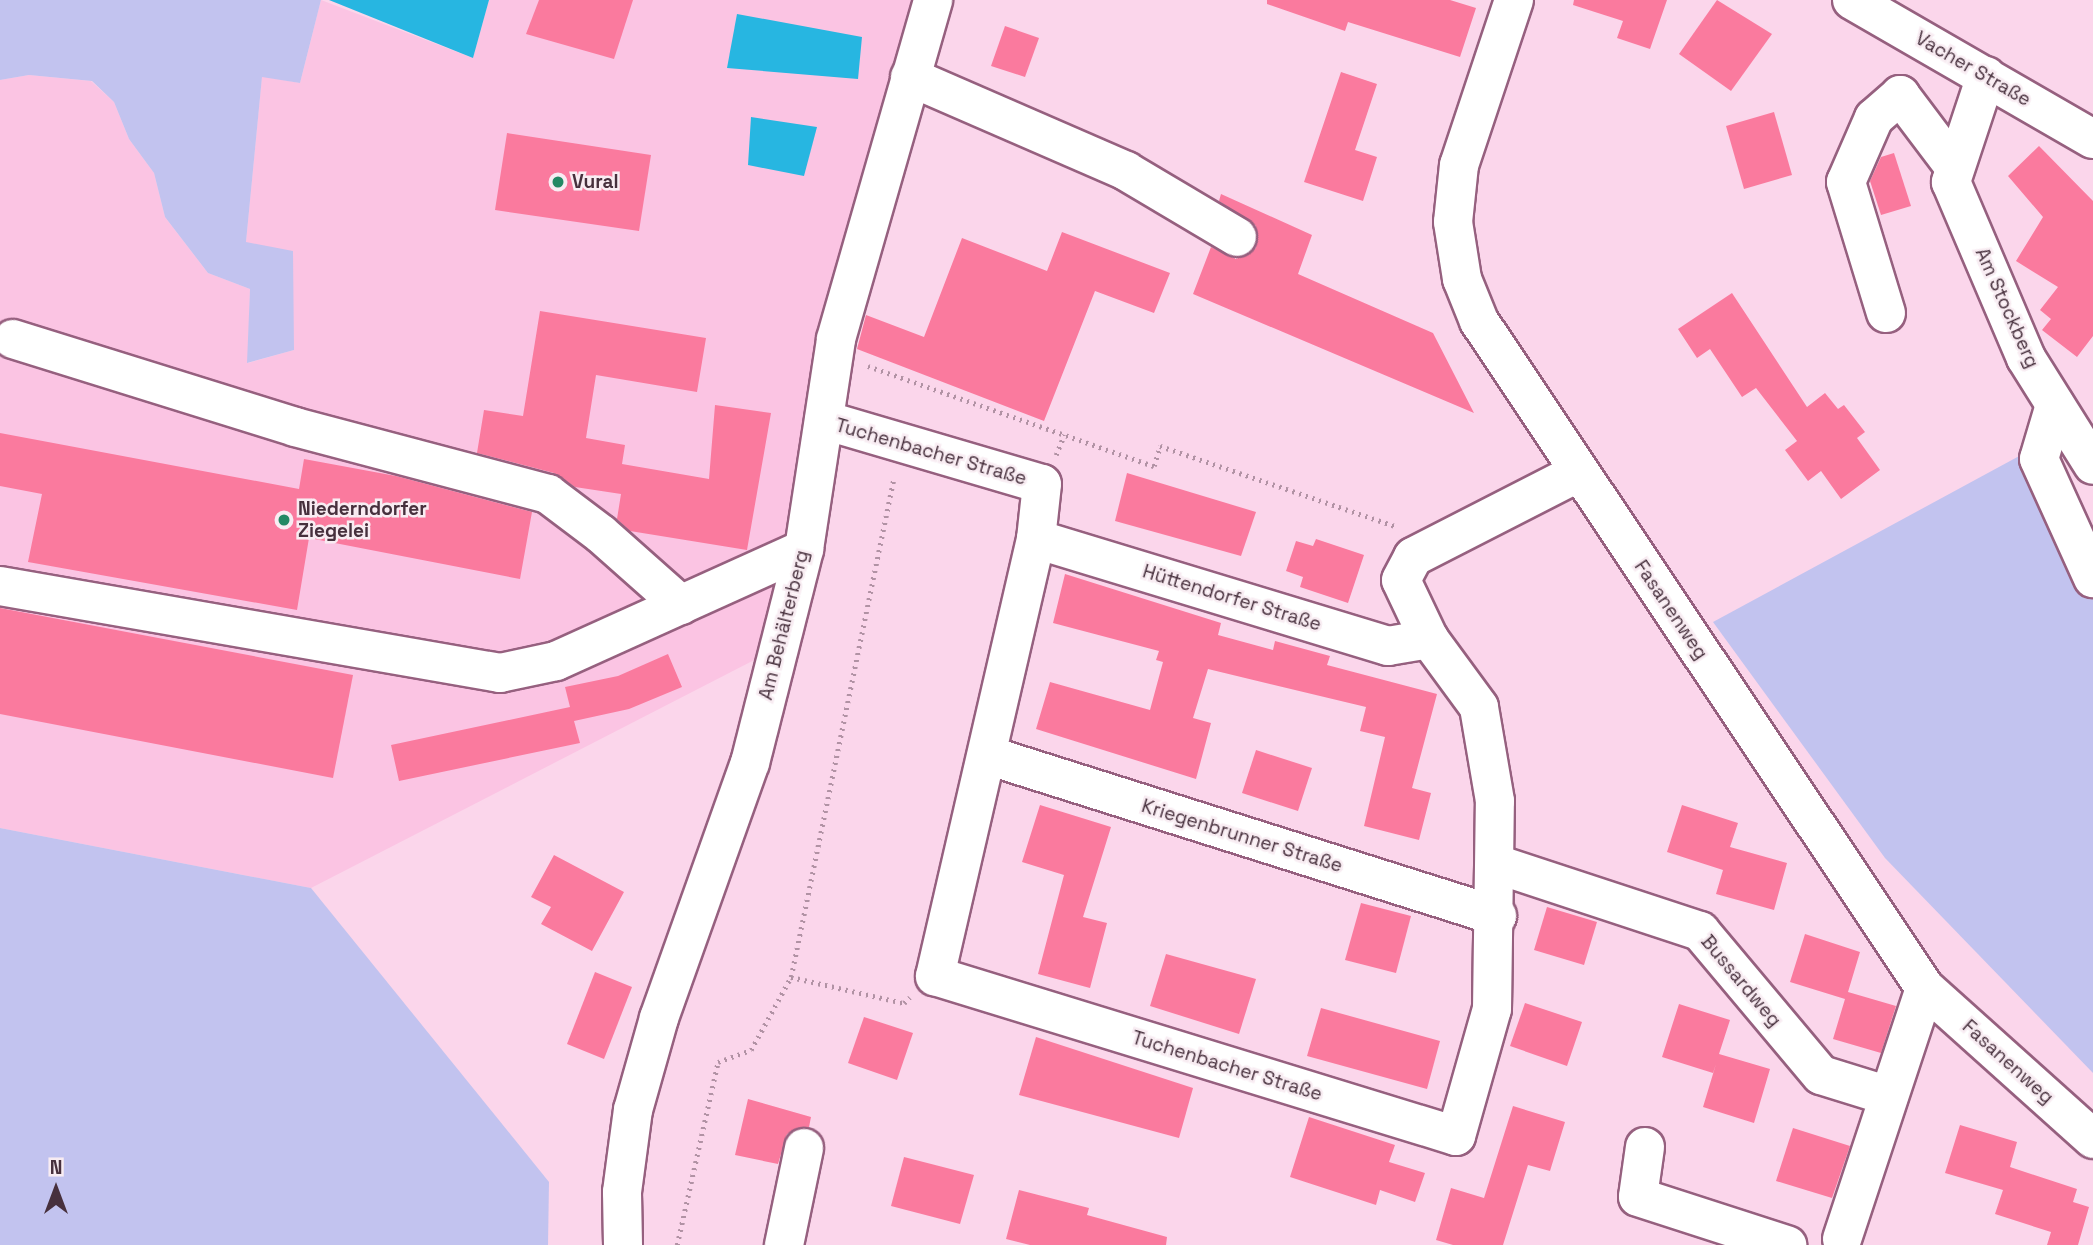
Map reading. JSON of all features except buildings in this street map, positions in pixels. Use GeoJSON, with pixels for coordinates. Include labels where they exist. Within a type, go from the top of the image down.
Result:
{"type":"FeatureCollection","features":[{"type":"Feature","properties":{"kind":"street","name":"Am Behälterberg"},"geometry":{"type":"LineString","coordinates":[[623,1245],[622,1192],[633,1110],[659,1018],[750,763],[804,549],[834,354],[933,0]]}},
{"type":"Feature","properties":{"kind":"street","name":"Fasanenweg"},"geometry":{"type":"LineString","coordinates":[[1513,0],[1459,165],[1454,222],[1462,279],[1479,321],[1926,988],[2093,1139]]}},
{"type":"Feature","properties":{"kind":"street","name":"Vacher Straße"},"geometry":{"type":"LineString","coordinates":[[1852,0],[2093,139]]}},
{"type":"Feature","properties":{"kind":"street","name":"Am Stockberg"},"geometry":{"type":"LineString","coordinates":[[1986,76],[1951,182],[2026,358],[2055,405],[2088,443]]}},
{"type":"Feature","properties":{"kind":"street"},"geometry":{"type":"LineString","coordinates":[[910,77],[1126,171],[1237,237]]}},
{"type":"Feature","properties":{"kind":"street","name":"Am Stockberg"},"geometry":{"type":"LineString","coordinates":[[1886,313],[1846,182],[1874,118],[1900,95],[1955,169]]}},
{"type":"Feature","properties":{"kind":"street"},"geometry":{"type":"LineString","coordinates":[[13,339],[295,427],[548,495],[601,534],[681,605]]}},
{"type":"Feature","properties":{"kind":"street"},"geometry":{"type":"LineString","coordinates":[[2055,405],[2039,458],[2093,578]]}},
{"type":"Feature","properties":{"kind":"street","name":"Tuchenbacher Straße"},"geometry":{"type":"LineString","coordinates":[[824,420],[1042,484],[1035,539],[935,976],[1455,1136],[1492,1009],[1497,916],[1495,802],[1479,707],[1429,639],[1401,580],[1413,557],[1579,472]]}},
{"type":"Feature","properties":{"kind":"street","name":"Hüttendorfer Straße"},"geometry":{"type":"LineString","coordinates":[[1035,539],[1388,646],[1429,639]]}},
{"type":"Feature","properties":{"kind":"street"},"geometry":{"type":"LineString","coordinates":[[0,586],[500,673],[556,661],[804,549]]}},
{"type":"Feature","properties":{"kind":"street","name":"Kriegenbrunner Straße"},"geometry":{"type":"LineString","coordinates":[[987,755],[1497,916]]}},
{"type":"Feature","properties":{"kind":"street","name":"Bussardweg"},"geometry":{"type":"LineString","coordinates":[[1496,864],[1700,931],[1821,1075],[1889,1096]]}},
{"type":"Feature","properties":{"kind":"street"},"geometry":{"type":"LineString","coordinates":[[1793,1245],[1851,1242],[1889,1096],[1926,988]]}},
{"type":"Feature","properties":{"kind":"street"},"geometry":{"type":"LineString","coordinates":[[784,1245],[804,1147]]}},
{"type":"Feature","properties":{"kind":"street"},"geometry":{"type":"LineString","coordinates":[[1645,1147],[1638,1197],[1787,1245]]}},
{"type":"Feature","properties":{"kind":"path"},"geometry":{"type":"LineString","coordinates":[[834,354],[1154,466],[1160,446],[1407,529],[1420,553]]}},
{"type":"Feature","properties":{"kind":"path"},"geometry":{"type":"LineString","coordinates":[[1056,455],[1064,435]]}},
{"type":"Feature","properties":{"kind":"path"},"geometry":{"type":"LineString","coordinates":[[677,1245],[718,1062],[751,1050],[791,977],[901,443]]}},
{"type":"Feature","properties":{"kind":"path"},"geometry":{"type":"LineString","coordinates":[[791,977],[904,1003],[935,976]]}},
{"type":"Feature","properties":{"kind":"shaded area"},"geometry":{"type":"Polygon","coordinates":[[[0,0],[321,0],[300,83],[262,77],[246,242],[293,251],[294,350],[247,363],[250,289],[208,273],[165,217],[154,173],[129,139],[114,102],[92,81],[29,75],[0,80],[0,0]]]}},
{"type":"Feature","properties":{"kind":"shaded area"},"geometry":{"type":"Polygon","coordinates":[[[321,0],[473,58],[489,0],[919,0],[819,342],[766,654],[311,888],[0,828],[0,80],[29,75],[91,81],[114,102],[129,139],[154,173],[165,217],[208,273],[250,289],[248,363],[294,350],[246,242],[262,76],[300,83],[321,0]]]}},
{"type":"Feature","properties":{"kind":"shaded area"},"geometry":{"type":"Polygon","coordinates":[[[329,0],[489,0],[473,58],[329,0]]]}},
{"type":"Feature","properties":{"kind":"shaded area"},"geometry":{"type":"Polygon","coordinates":[[[737,14],[862,37],[858,79],[727,68],[737,14]]]}},
{"type":"Feature","properties":{"kind":"shaded area"},"geometry":{"type":"Polygon","coordinates":[[[751,117],[817,127],[804,176],[748,165],[751,117]]]}},
{"type":"Feature","properties":{"kind":"shaded area"},"geometry":{"type":"Polygon","coordinates":[[[2034,448],[2093,571],[2093,1073],[1885,858],[1713,622],[2034,448]]]}},
{"type":"Feature","properties":{"kind":"shaded area"},"geometry":{"type":"Polygon","coordinates":[[[0,828],[311,888],[549,1182],[548,1245],[0,1245],[0,828]]]}},
{"type":"Feature","properties":{"kind":"place","name":"Vural"},"geometry":{"type":"Point","coordinates":[558,182]}},
{"type":"Feature","properties":{"kind":"place","name":"Niederndorfer Ziegelei"},"geometry":{"type":"Point","coordinates":[284,520]}}]}
